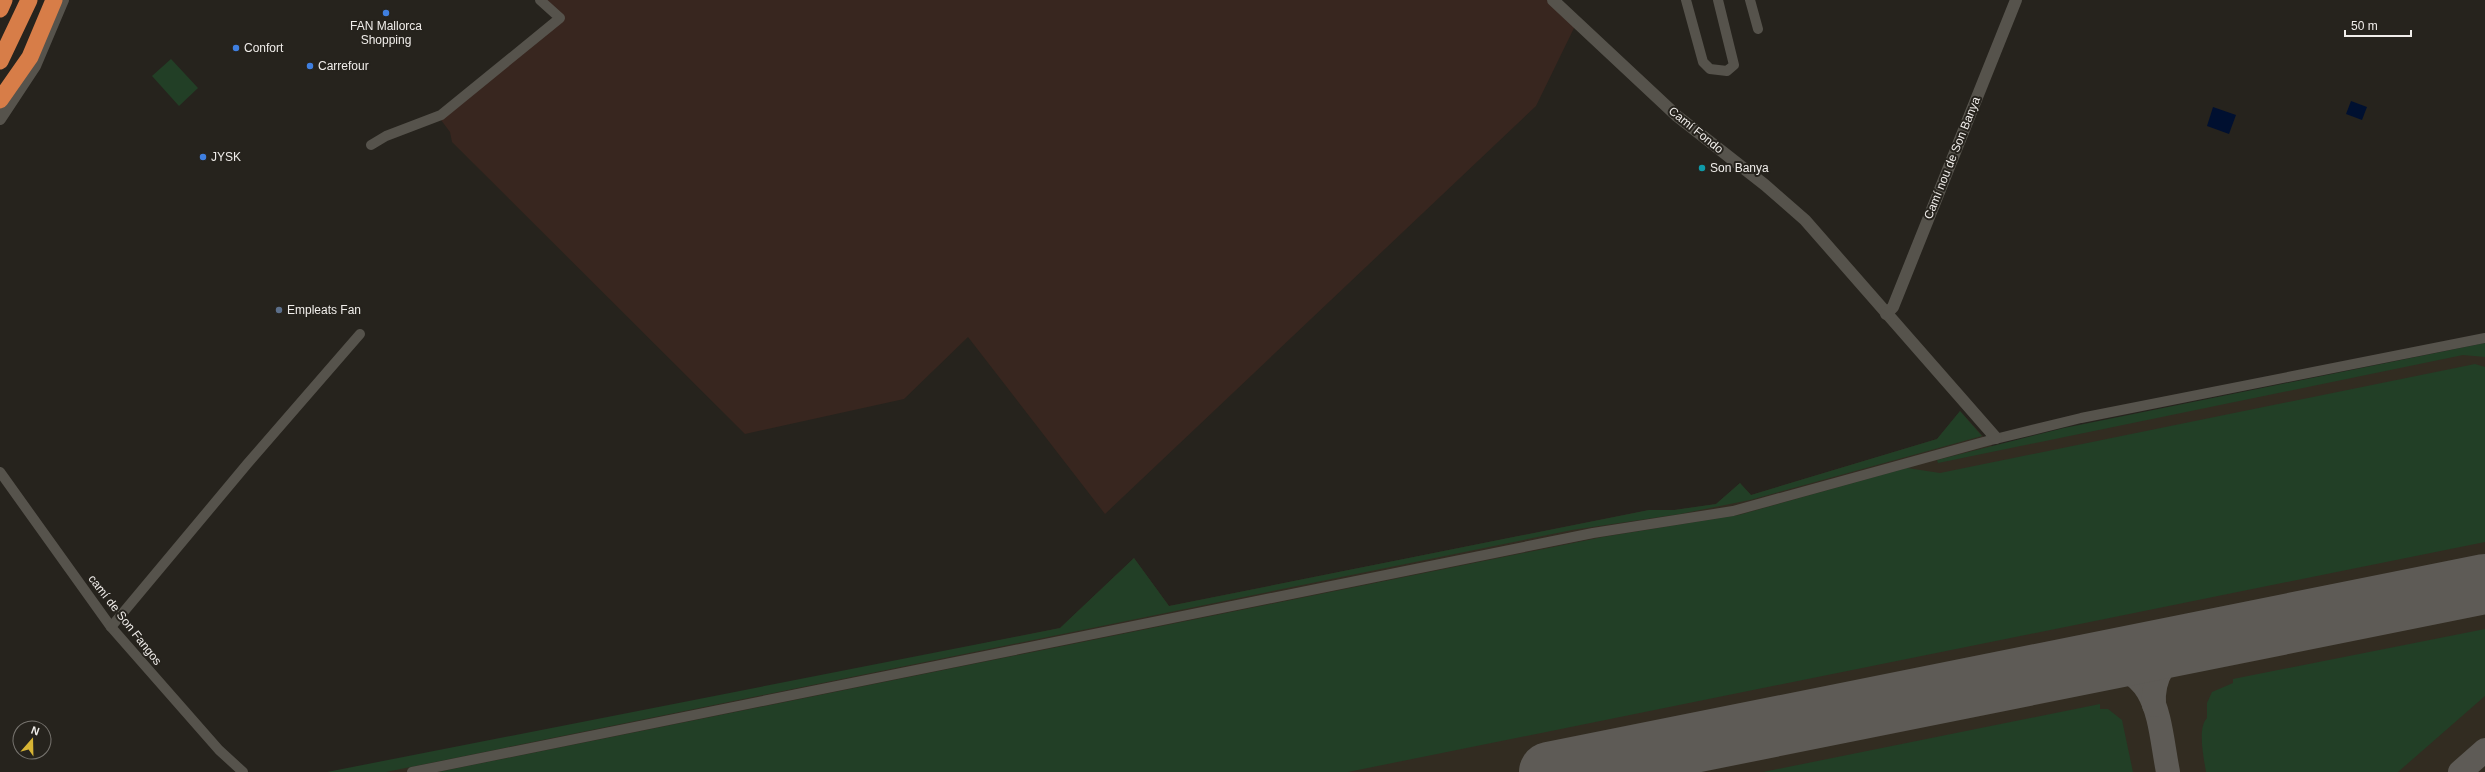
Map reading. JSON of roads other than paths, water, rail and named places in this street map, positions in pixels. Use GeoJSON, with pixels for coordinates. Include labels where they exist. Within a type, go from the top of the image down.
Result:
{"type":"FeatureCollection","features":[{"type":"Feature","properties":{"kind":"highway"},"geometry":{"type":"LineString","coordinates":[[0,9],[4,0]]}},
{"type":"Feature","properties":{"kind":"highway"},"geometry":{"type":"LineString","coordinates":[[0,62],[28,0]]}},
{"type":"Feature","properties":{"kind":"highway"},"geometry":{"type":"LineString","coordinates":[[0,100],[30,56],[54,0]]}},
{"type":"Feature","properties":{"kind":"street"},"geometry":{"type":"LineString","coordinates":[[0,119],[35,66],[63,0]]}},
{"type":"Feature","properties":{"kind":"street"},"geometry":{"type":"LineString","coordinates":[[371,145],[386,136],[441,115],[560,18],[540,0]]}},
{"type":"Feature","properties":{"kind":"street","name":"Camí Fondo"},"geometry":{"type":"LineString","coordinates":[[1553,0],[1676,116],[1765,185],[1805,220],[1996,438]]}},
{"type":"Feature","properties":{"kind":"street"},"geometry":{"type":"LineString","coordinates":[[1686,0],[1703,62],[1710,69],[1728,71],[1734,65],[1733,54],[1718,0]]}},
{"type":"Feature","properties":{"kind":"street"},"geometry":{"type":"LineString","coordinates":[[1750,0],[1758,29]]}},
{"type":"Feature","properties":{"kind":"street","name":"Camí nou de Son Banya"},"geometry":{"type":"LineString","coordinates":[[1886,314],[1893,307],[2016,0]]}},
{"type":"Feature","properties":{"kind":"street"},"geometry":{"type":"LineString","coordinates":[[111,628],[248,463],[360,334]]}},
{"type":"Feature","properties":{"kind":"street"},"geometry":{"type":"LineString","coordinates":[[412,772],[1593,533],[1733,511],[1996,438],[2081,418],[2485,338]]}},
{"type":"Feature","properties":{"kind":"street","name":"camí de Son Fangos"},"geometry":{"type":"LineString","coordinates":[[0,472],[111,628],[219,750],[243,772]]}},
{"type":"Feature","properties":{"kind":"water"},"geometry":{"type":"Polygon","coordinates":[[[2351,101],[2367,107],[2362,120],[2346,114],[2351,101]]]}},
{"type":"Feature","properties":{"kind":"water"},"geometry":{"type":"Polygon","coordinates":[[[2213,107],[2236,115],[2229,134],[2207,126],[2213,107]]]}},
{"type":"Feature","properties":{"kind":"place","name":"FAN Mallorca Shopping"},"geometry":{"type":"Point","coordinates":[386,13]}},
{"type":"Feature","properties":{"kind":"place","name":"Confort"},"geometry":{"type":"Point","coordinates":[236,48]}},
{"type":"Feature","properties":{"kind":"place","name":"Carrefour"},"geometry":{"type":"Point","coordinates":[310,66]}},
{"type":"Feature","properties":{"kind":"place","name":"JYSK"},"geometry":{"type":"Point","coordinates":[203,157]}},
{"type":"Feature","properties":{"kind":"place","name":"Son Banya"},"geometry":{"type":"Point","coordinates":[1702,168]}},
{"type":"Feature","properties":{"kind":"place","name":"Empleats Fan"},"geometry":{"type":"Point","coordinates":[279,310]}}]}
